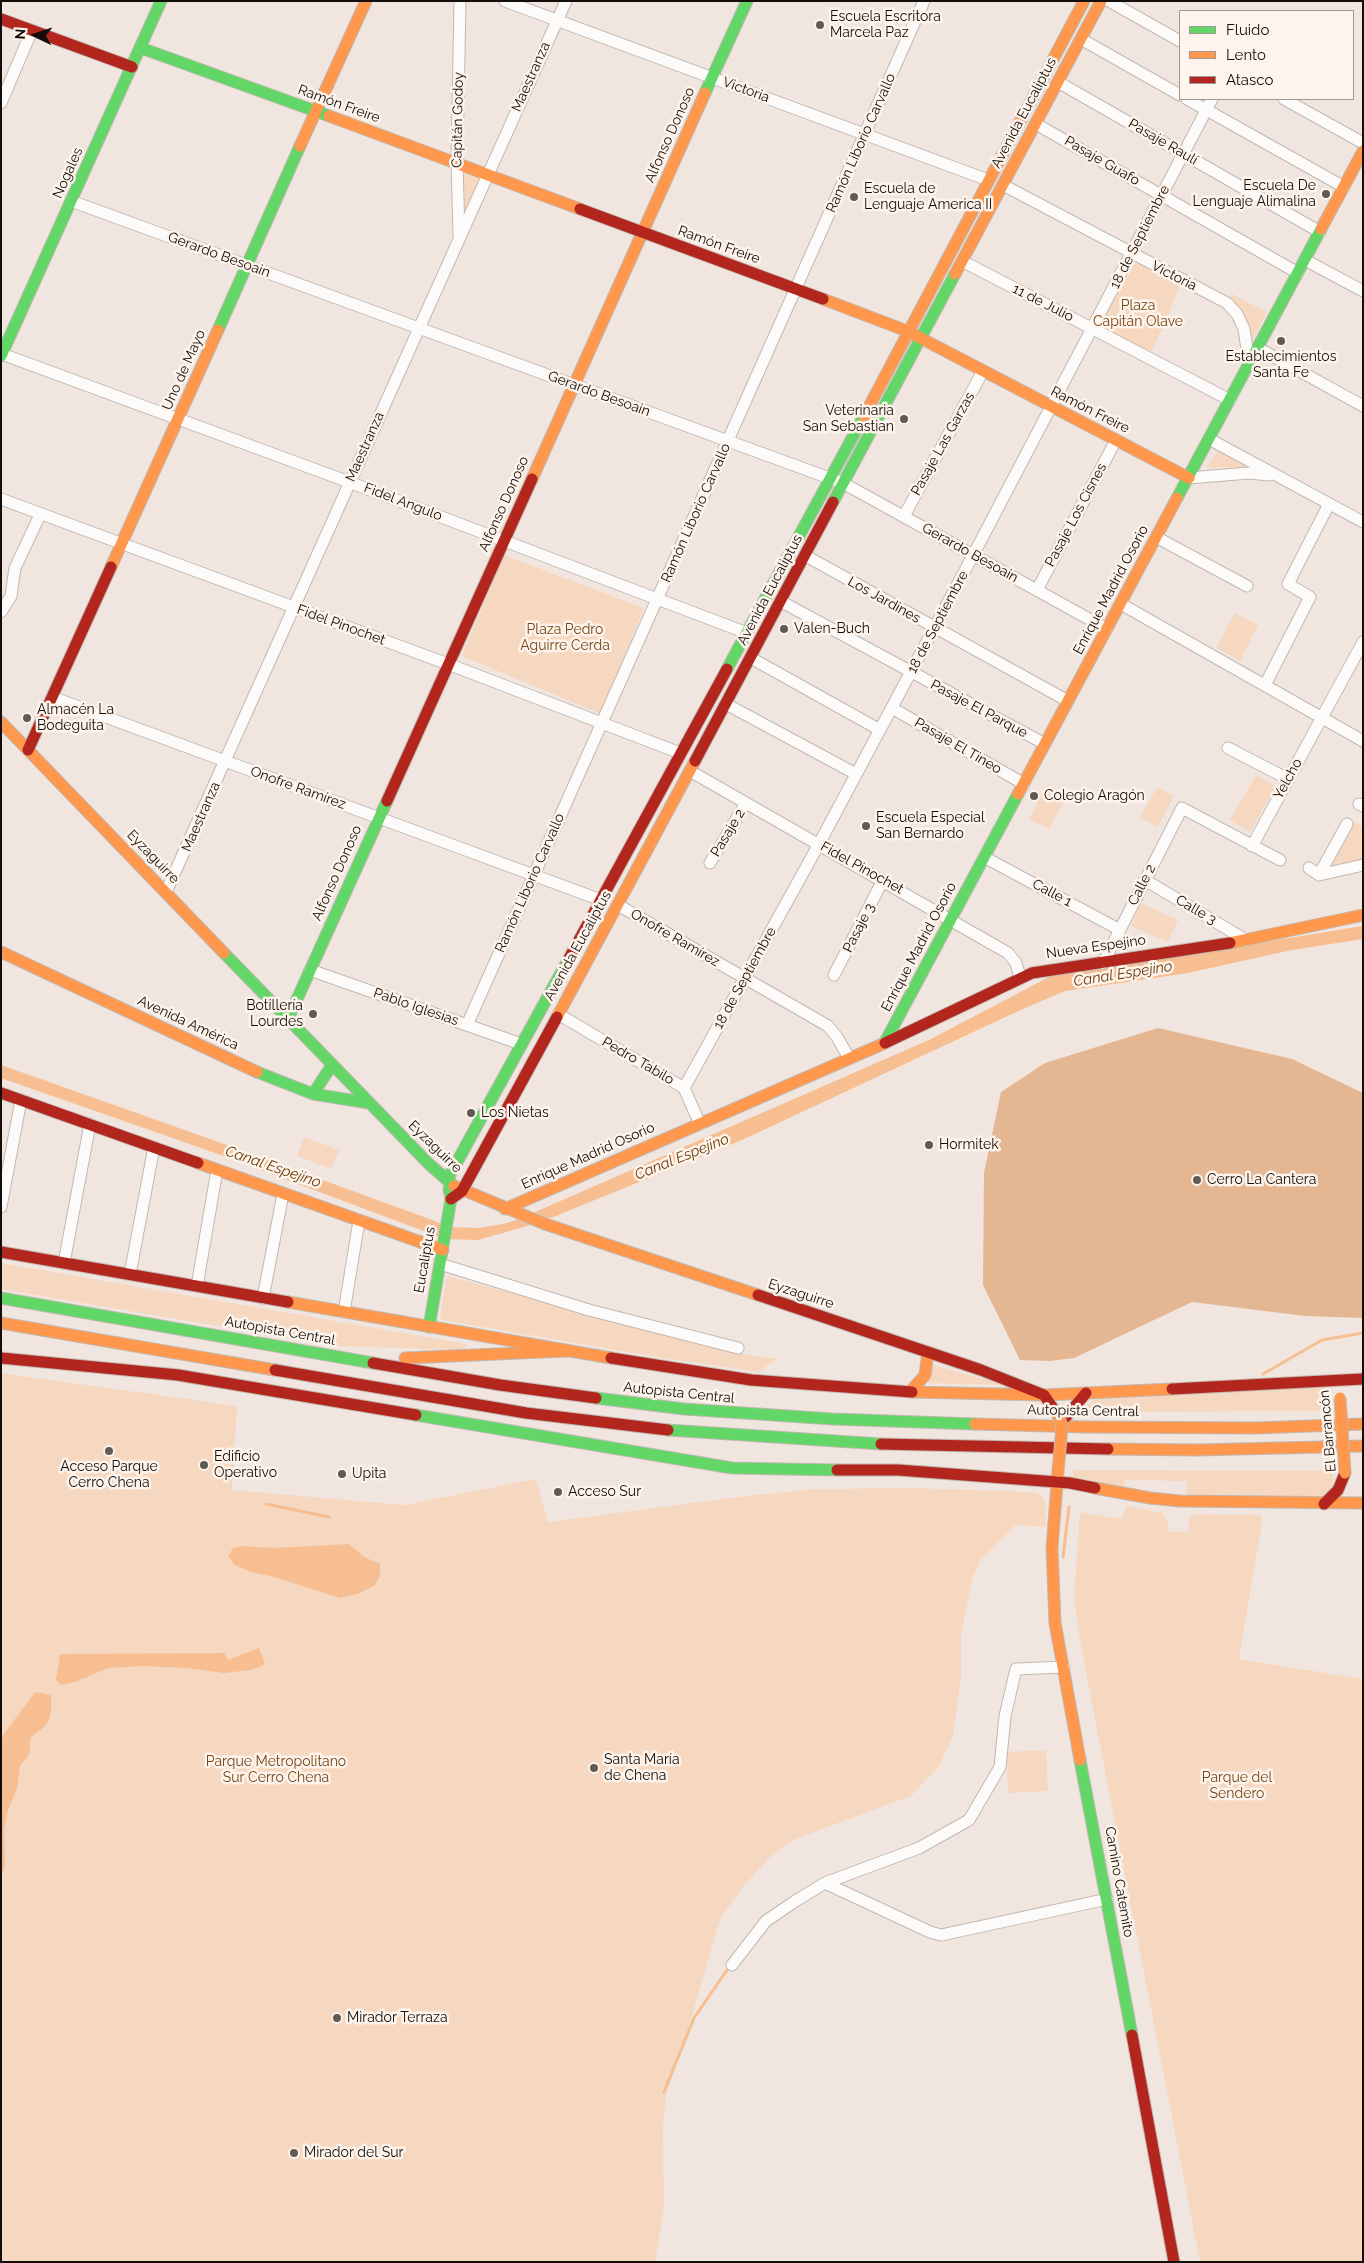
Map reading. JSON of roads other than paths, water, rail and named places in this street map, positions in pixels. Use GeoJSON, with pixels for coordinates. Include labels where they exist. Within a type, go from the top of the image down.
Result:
{"type":"FeatureCollection","features":[{"type":"Feature","properties":{"kind":"main road","name":"Nogales"},"geometry":{"type":"LineString","coordinates":[[2,355],[161,1]]}},
{"type":"Feature","properties":{"kind":"main road","name":"Uno de Mayo"},"geometry":{"type":"LineString","coordinates":[[28,750],[366,1]]}},
{"type":"Feature","properties":{"kind":"main road","name":"Alfonso Donoso"},"geometry":{"type":"LineString","coordinates":[[288,1019],[747,1]]}},
{"type":"Feature","properties":{"kind":"main road","name":"Avenida Eucaliptus"},"geometry":{"type":"LineString","coordinates":[[447,1180],[832,478],[907,331],[1084,1]]}},
{"type":"Feature","properties":{"kind":"main road","name":"Avenida Eucaliptus"},"geometry":{"type":"LineString","coordinates":[[462,1190],[782,602],[843,483],[1101,1]]}},
{"type":"Feature","properties":{"kind":"main road"},"geometry":{"type":"LineString","coordinates":[[1,19],[132,67]]}},
{"type":"Feature","properties":{"kind":"main road","name":"Ramón Freire"},"geometry":{"type":"LineString","coordinates":[[140,48],[488,174],[907,331],[1188,478]]}},
{"type":"Feature","properties":{"kind":"main road"},"geometry":{"type":"LineString","coordinates":[[1008,141],[1013,146],[1023,148]]}},
{"type":"Feature","properties":{"kind":"main road","name":"Enrique Madrid Osorio"},"geometry":{"type":"LineString","coordinates":[[885,1042],[1344,186],[1359,168],[1363,151]]}},
{"type":"Feature","properties":{"kind":"main road","name":"Eyzaguirre"},"geometry":{"type":"LineString","coordinates":[[1,722],[369,1103],[447,1180],[462,1190],[545,1224],[981,1370],[1044,1395]]}},
{"type":"Feature","properties":{"kind":"main road","name":"Nueva Espejino"},"geometry":{"type":"LineString","coordinates":[[849,1058],[913,1031],[924,1023],[1020,977],[1043,970],[1246,940],[1363,915]]}},
{"type":"Feature","properties":{"kind":"main road","name":"Avenida América"},"geometry":{"type":"LineString","coordinates":[[1,952],[271,1078],[313,1094],[369,1103]]}},
{"type":"Feature","properties":{"kind":"main road"},"geometry":{"type":"LineString","coordinates":[[894,1024],[924,1023]]}},
{"type":"Feature","properties":{"kind":"main road","name":"Enrique Madrid Osorio"},"geometry":{"type":"LineString","coordinates":[[505,1209],[849,1058]]}},
{"type":"Feature","properties":{"kind":"main road"},"geometry":{"type":"LineString","coordinates":[[313,1094],[332,1065]]}},
{"type":"Feature","properties":{"kind":"main road"},"geometry":{"type":"LineString","coordinates":[[1,1093],[359,1221],[443,1246]]}},
{"type":"Feature","properties":{"kind":"main road","name":"Eucaliptus"},"geometry":{"type":"LineString","coordinates":[[429,1327],[451,1199],[447,1180]]}},
{"type":"Feature","properties":{"kind":"main road"},"geometry":{"type":"LineString","coordinates":[[451,1199],[462,1190]]}},
{"type":"Feature","properties":{"kind":"main road"},"geometry":{"type":"LineString","coordinates":[[1,1252],[567,1351],[750,1380],[832,1388],[1044,1395],[1363,1379]]}},
{"type":"Feature","properties":{"kind":"main road","name":"Autopista Central"},"geometry":{"type":"LineString","coordinates":[[1,1298],[563,1394],[684,1409],[779,1417],[1158,1428],[1256,1428],[1363,1424]]}},
{"type":"Feature","properties":{"kind":"main road"},"geometry":{"type":"LineString","coordinates":[[1,1323],[526,1413],[686,1432],[859,1443],[1096,1449],[1234,1449],[1363,1446]]}},
{"type":"Feature","properties":{"kind":"main road"},"geometry":{"type":"LineString","coordinates":[[338,1356],[422,1358],[513,1352],[567,1351]]}},
{"type":"Feature","properties":{"kind":"main road"},"geometry":{"type":"LineString","coordinates":[[910,1392],[925,1375],[928,1364],[928,1352]]}},
{"type":"Feature","properties":{"kind":"main road"},"geometry":{"type":"LineString","coordinates":[[1,1358],[178,1375],[732,1468],[770,1470],[898,1470],[1058,1476],[1080,1485],[1180,1501],[1362,1504]]}},
{"type":"Feature","properties":{"kind":"main road"},"geometry":{"type":"LineString","coordinates":[[981,1370],[1049,1384],[1122,1392]]}},
{"type":"Feature","properties":{"kind":"main road","name":"El Barrancón"},"geometry":{"type":"LineString","coordinates":[[1339,1380],[1345,1485],[1362,1504]]}},
{"type":"Feature","properties":{"kind":"main road"},"geometry":{"type":"LineString","coordinates":[[1044,1395],[1062,1421],[1086,1393]]}},
{"type":"Feature","properties":{"kind":"main road","name":"Camino Catemito"},"geometry":{"type":"LineString","coordinates":[[1062,1421],[1055,1507],[1052,1586],[1055,1623],[1174,2262]]}},
{"type":"Feature","properties":{"kind":"main road"},"geometry":{"type":"LineString","coordinates":[[1055,1507],[1066,1492],[1080,1485]]}},
{"type":"Feature","properties":{"kind":"main road"},"geometry":{"type":"LineString","coordinates":[[1324,1504],[1345,1485]]}},
{"type":"Feature","properties":{"kind":"street","name":"Capitán Godoy"},"geometry":{"type":"LineString","coordinates":[[459,239],[457,163],[460,1]]}},
{"type":"Feature","properties":{"kind":"street","name":"Victoria"},"geometry":{"type":"LineString","coordinates":[[504,1],[988,180]]}},
{"type":"Feature","properties":{"kind":"street","name":"Maestranza"},"geometry":{"type":"LineString","coordinates":[[166,892],[566,1]]}},
{"type":"Feature","properties":{"kind":"street","name":"Ramón Liborio Carvallo"},"geometry":{"type":"LineString","coordinates":[[467,1025],[924,1]]}},
{"type":"Feature","properties":{"kind":"street"},"geometry":{"type":"LineString","coordinates":[[1109,1],[1179,40]]}},
{"type":"Feature","properties":{"kind":"street"},"geometry":{"type":"LineString","coordinates":[[1,103],[32,30]]}},
{"type":"Feature","properties":{"kind":"street"},"geometry":{"type":"LineString","coordinates":[[1081,39],[1179,94]]}},
{"type":"Feature","properties":{"kind":"street","name":"Pasaje Raulí"},"geometry":{"type":"LineString","coordinates":[[1058,82],[1320,232]]}},
{"type":"Feature","properties":{"kind":"street"},"geometry":{"type":"LineString","coordinates":[[1189,100],[1344,186]]}},
{"type":"Feature","properties":{"kind":"street","name":"18 de Septiembre"},"geometry":{"type":"LineString","coordinates":[[684,1088],[819,844],[974,555],[1211,100]]}},
{"type":"Feature","properties":{"kind":"street"},"geometry":{"type":"LineString","coordinates":[[1286,100],[1363,143]]}},
{"type":"Feature","properties":{"kind":"street","name":"Pasaje Guafo"},"geometry":{"type":"LineString","coordinates":[[1036,124],[1298,273]]}},
{"type":"Feature","properties":{"kind":"street","name":"Victoria"},"geometry":{"type":"LineString","coordinates":[[1003,185],[1233,308],[1241,322],[1247,342],[1249,362],[1246,371]]}},
{"type":"Feature","properties":{"kind":"street","name":"Gerardo Besoain"},"geometry":{"type":"LineString","coordinates":[[71,201],[832,478],[904,516],[1107,630]]}},
{"type":"Feature","properties":{"kind":"street"},"geometry":{"type":"LineString","coordinates":[[1305,260],[1363,292]]}},
{"type":"Feature","properties":{"kind":"street","name":"11 de Julio"},"geometry":{"type":"LineString","coordinates":[[962,261],[1230,400]]}},
{"type":"Feature","properties":{"kind":"street"},"geometry":{"type":"LineString","coordinates":[[1258,348],[1363,406]]}},
{"type":"Feature","properties":{"kind":"street","name":"Fidel Angulo"},"geometry":{"type":"LineString","coordinates":[[2,355],[349,482],[746,633]]}},
{"type":"Feature","properties":{"kind":"street","name":"Pasaje Las Garzas"},"geometry":{"type":"LineString","coordinates":[[904,516],[983,371]]}},
{"type":"Feature","properties":{"kind":"street"},"geometry":{"type":"LineString","coordinates":[[1209,439],[1363,522]]}},
{"type":"Feature","properties":{"kind":"street","name":"Pasaje Los Cisnes"},"geometry":{"type":"LineString","coordinates":[[1037,590],[1116,440]]}},
{"type":"Feature","properties":{"kind":"street"},"geometry":{"type":"LineString","coordinates":[[1188,478],[1249,473],[1276,476]]}},
{"type":"Feature","properties":{"kind":"street","name":"Fidel Pinochet"},"geometry":{"type":"LineString","coordinates":[[1,500],[448,664],[680,753]]}},
{"type":"Feature","properties":{"kind":"street"},"geometry":{"type":"LineString","coordinates":[[1265,685],[1310,598],[1288,584],[1329,504]]}},
{"type":"Feature","properties":{"kind":"street"},"geometry":{"type":"LineString","coordinates":[[1,612],[11,596],[15,568],[40,515]]}},
{"type":"Feature","properties":{"kind":"street"},"geometry":{"type":"LineString","coordinates":[[1156,537],[1247,586]]}},
{"type":"Feature","properties":{"kind":"street","name":"Los Jardines"},"geometry":{"type":"LineString","coordinates":[[806,556],[1068,702]]}},
{"type":"Feature","properties":{"kind":"street","name":"Pasaje El Parque"},"geometry":{"type":"LineString","coordinates":[[782,602],[1045,744]]}},
{"type":"Feature","properties":{"kind":"street"},"geometry":{"type":"LineString","coordinates":[[1120,604],[1363,741]]}},
{"type":"Feature","properties":{"kind":"street","name":"Yelcho"},"geometry":{"type":"LineString","coordinates":[[1252,846],[1363,642]]}},
{"type":"Feature","properties":{"kind":"street"},"geometry":{"type":"LineString","coordinates":[[751,658],[880,730]]}},
{"type":"Feature","properties":{"kind":"street","name":"Onofre Ramírez"},"geometry":{"type":"LineString","coordinates":[[52,697],[601,900]]}},
{"type":"Feature","properties":{"kind":"street"},"geometry":{"type":"LineString","coordinates":[[726,704],[856,774]]}},
{"type":"Feature","properties":{"kind":"street","name":"Pasaje El Tineo"},"geometry":{"type":"LineString","coordinates":[[892,708],[1024,784]]}},
{"type":"Feature","properties":{"kind":"street"},"geometry":{"type":"LineString","coordinates":[[1228,748],[1288,779]]}},
{"type":"Feature","properties":{"kind":"street","name":"Fidel Pinochet"},"geometry":{"type":"LineString","coordinates":[[690,771],[884,880],[1008,953],[1016,963],[1020,977]]}},
{"type":"Feature","properties":{"kind":"street","name":"Pasaje 2"},"geometry":{"type":"LineString","coordinates":[[710,863],[746,803]]}},
{"type":"Feature","properties":{"kind":"street","name":"Calle 2"},"geometry":{"type":"LineString","coordinates":[[1103,962],[1182,808],[1252,846]]}},
{"type":"Feature","properties":{"kind":"street"},"geometry":{"type":"LineString","coordinates":[[1347,824],[1314,871],[1363,865]]}},
{"type":"Feature","properties":{"kind":"street"},"geometry":{"type":"LineString","coordinates":[[1252,846],[1280,860]]}},
{"type":"Feature","properties":{"kind":"street","name":"Calle 1"},"geometry":{"type":"LineString","coordinates":[[984,857],[1120,930]]}},
{"type":"Feature","properties":{"kind":"street","name":"Pasaje 3"},"geometry":{"type":"LineString","coordinates":[[834,975],[884,880]]}},
{"type":"Feature","properties":{"kind":"street","name":"Calle 3"},"geometry":{"type":"LineString","coordinates":[[1145,880],[1246,940]]}},
{"type":"Feature","properties":{"kind":"street","name":"Onofre Ramírez"},"geometry":{"type":"LineString","coordinates":[[618,905],[828,1026],[849,1058]]}},
{"type":"Feature","properties":{"kind":"street","name":"Pablo Iglesias"},"geometry":{"type":"LineString","coordinates":[[310,970],[521,1044]]}},
{"type":"Feature","properties":{"kind":"street","name":"Pedro Tabilo"},"geometry":{"type":"LineString","coordinates":[[558,1014],[684,1088],[700,1124]]}},
{"type":"Feature","properties":{"kind":"street"},"geometry":{"type":"LineString","coordinates":[[1,1206],[5,1163],[21,1100]]}},
{"type":"Feature","properties":{"kind":"street"},"geometry":{"type":"LineString","coordinates":[[64,1263],[90,1124]]}},
{"type":"Feature","properties":{"kind":"street"},"geometry":{"type":"LineString","coordinates":[[130,1274],[154,1148]]}},
{"type":"Feature","properties":{"kind":"street"},"geometry":{"type":"LineString","coordinates":[[196,1286],[217,1170]]}},
{"type":"Feature","properties":{"kind":"street"},"geometry":{"type":"LineString","coordinates":[[263,1298],[283,1194]]}},
{"type":"Feature","properties":{"kind":"street"},"geometry":{"type":"LineString","coordinates":[[344,1312],[359,1221]]}},
{"type":"Feature","properties":{"kind":"street"},"geometry":{"type":"LineString","coordinates":[[440,1264],[589,1310],[738,1348]]}},
{"type":"Feature","properties":{"kind":"street"},"geometry":{"type":"LineString","coordinates":[[732,1965],[766,1921],[825,1883],[919,1848],[969,1820],[1000,1767],[1005,1716],[1016,1669],[1064,1667]]}},
{"type":"Feature","properties":{"kind":"street"},"geometry":{"type":"LineString","coordinates":[[825,1883],[930,1932],[941,1935],[1107,1899]]}},
{"type":"Feature","properties":{"kind":"water"},"geometry":{"type":"Polygon","coordinates":[[[1363,926],[1363,939],[1292,950],[1188,973],[1065,991],[742,1140],[541,1222],[478,1240],[445,1239],[218,1154],[1,1078],[1,1065],[213,1140],[447,1227],[480,1228],[507,1223],[526,1216],[929,1040],[1049,977],[1363,926]]]}},
{"type":"Feature","properties":{"kind":"water"},"geometry":{"type":"Polygon","coordinates":[[[349,1544],[364,1557],[380,1564],[380,1576],[374,1586],[357,1594],[340,1598],[274,1577],[251,1572],[235,1565],[228,1556],[233,1548],[242,1546],[274,1548],[349,1544]]]}},
{"type":"Feature","properties":{"kind":"water"},"geometry":{"type":"Polygon","coordinates":[[[259,1648],[265,1664],[251,1670],[224,1673],[186,1668],[141,1666],[108,1668],[75,1682],[61,1685],[56,1680],[60,1654],[224,1653],[228,1660],[259,1648]]]}},
{"type":"Feature","properties":{"kind":"water"},"geometry":{"type":"Polygon","coordinates":[[[35,1692],[51,1695],[51,1712],[44,1727],[31,1737],[29,1755],[20,1766],[17,1789],[8,1810],[4,1829],[5,1867],[1,1874],[1,1738],[35,1692]]]}},
{"type":"Feature","properties":{"kind":"waterway","name":"Canal Espejino"},"geometry":{"type":"LineString","coordinates":[[1263,1374],[1322,1340],[1363,1333]]}},
{"type":"Feature","properties":{"kind":"waterway"},"geometry":{"type":"LineString","coordinates":[[266,1504],[329,1517]]}},
{"type":"Feature","properties":{"kind":"waterway"},"geometry":{"type":"LineString","coordinates":[[1063,1557],[1069,1507]]}},
{"type":"Feature","properties":{"kind":"waterway","name":"Canal Espejino"},"geometry":{"type":"LineString","coordinates":[[664,2092],[694,2018],[727,1970]]}},
{"type":"Feature","properties":{"kind":"place","name":"Escuela Escritora Marcela Paz"},"geometry":{"type":"Point","coordinates":[820,25]}},
{"type":"Feature","properties":{"kind":"place","name":"Escuela De Lenguaje Alimalina"},"geometry":{"type":"Point","coordinates":[1326,194]}},
{"type":"Feature","properties":{"kind":"place","name":"Escuela de Lenguaje America II"},"geometry":{"type":"Point","coordinates":[854,197]}},
{"type":"Feature","properties":{"kind":"place","name":"Establecimientos Santa Fe"},"geometry":{"type":"Point","coordinates":[1281,341]}},
{"type":"Feature","properties":{"kind":"place","name":"Veterinaria San Sebastian"},"geometry":{"type":"Point","coordinates":[904,419]}},
{"type":"Feature","properties":{"kind":"place","name":"Valen-Buch"},"geometry":{"type":"Point","coordinates":[784,629]}},
{"type":"Feature","properties":{"kind":"place","name":"Almacén La Bodeguita"},"geometry":{"type":"Point","coordinates":[27,718]}},
{"type":"Feature","properties":{"kind":"place","name":"Colegio Aragón"},"geometry":{"type":"Point","coordinates":[1034,796]}},
{"type":"Feature","properties":{"kind":"place","name":"Escuela Especial San Bernardo"},"geometry":{"type":"Point","coordinates":[866,826]}},
{"type":"Feature","properties":{"kind":"place","name":"Botillería Lourdes"},"geometry":{"type":"Point","coordinates":[313,1014]}},
{"type":"Feature","properties":{"kind":"place","name":"Los Nietas"},"geometry":{"type":"Point","coordinates":[471,1113]}},
{"type":"Feature","properties":{"kind":"place","name":"Hormitek"},"geometry":{"type":"Point","coordinates":[929,1145]}},
{"type":"Feature","properties":{"kind":"place","name":"Cerro La Cantera"},"geometry":{"type":"Point","coordinates":[1197,1180]}},
{"type":"Feature","properties":{"kind":"place","name":"Acceso Parque Cerro Chena"},"geometry":{"type":"Point","coordinates":[109,1451]}},
{"type":"Feature","properties":{"kind":"place","name":"Edificio Operativo"},"geometry":{"type":"Point","coordinates":[204,1465]}},
{"type":"Feature","properties":{"kind":"place","name":"Upita"},"geometry":{"type":"Point","coordinates":[342,1474]}},
{"type":"Feature","properties":{"kind":"place","name":"Acceso Sur"},"geometry":{"type":"Point","coordinates":[558,1492]}},
{"type":"Feature","properties":{"kind":"place","name":"Santa María de Chena"},"geometry":{"type":"Point","coordinates":[594,1768]}},
{"type":"Feature","properties":{"kind":"place","name":"Mirador Terraza"},"geometry":{"type":"Point","coordinates":[337,2018]}},
{"type":"Feature","properties":{"kind":"place","name":"Mirador del Sur"},"geometry":{"type":"Point","coordinates":[294,2153]}},
{"type":"Feature","properties":{"kind":"park label","name":"Plaza Capitán Olave"},"geometry":{"type":"Point","coordinates":[1138,314]}},
{"type":"Feature","properties":{"kind":"park label","name":"Plaza Pedro Aguirre Cerda"},"geometry":{"type":"Point","coordinates":[565,638]}},
{"type":"Feature","properties":{"kind":"park label","name":"Parque Metropolitano Sur Cerro Chena"},"geometry":{"type":"Point","coordinates":[276,1770]}},
{"type":"Feature","properties":{"kind":"park label","name":"Parque del Sendero"},"geometry":{"type":"Point","coordinates":[1237,1786]}}]}
